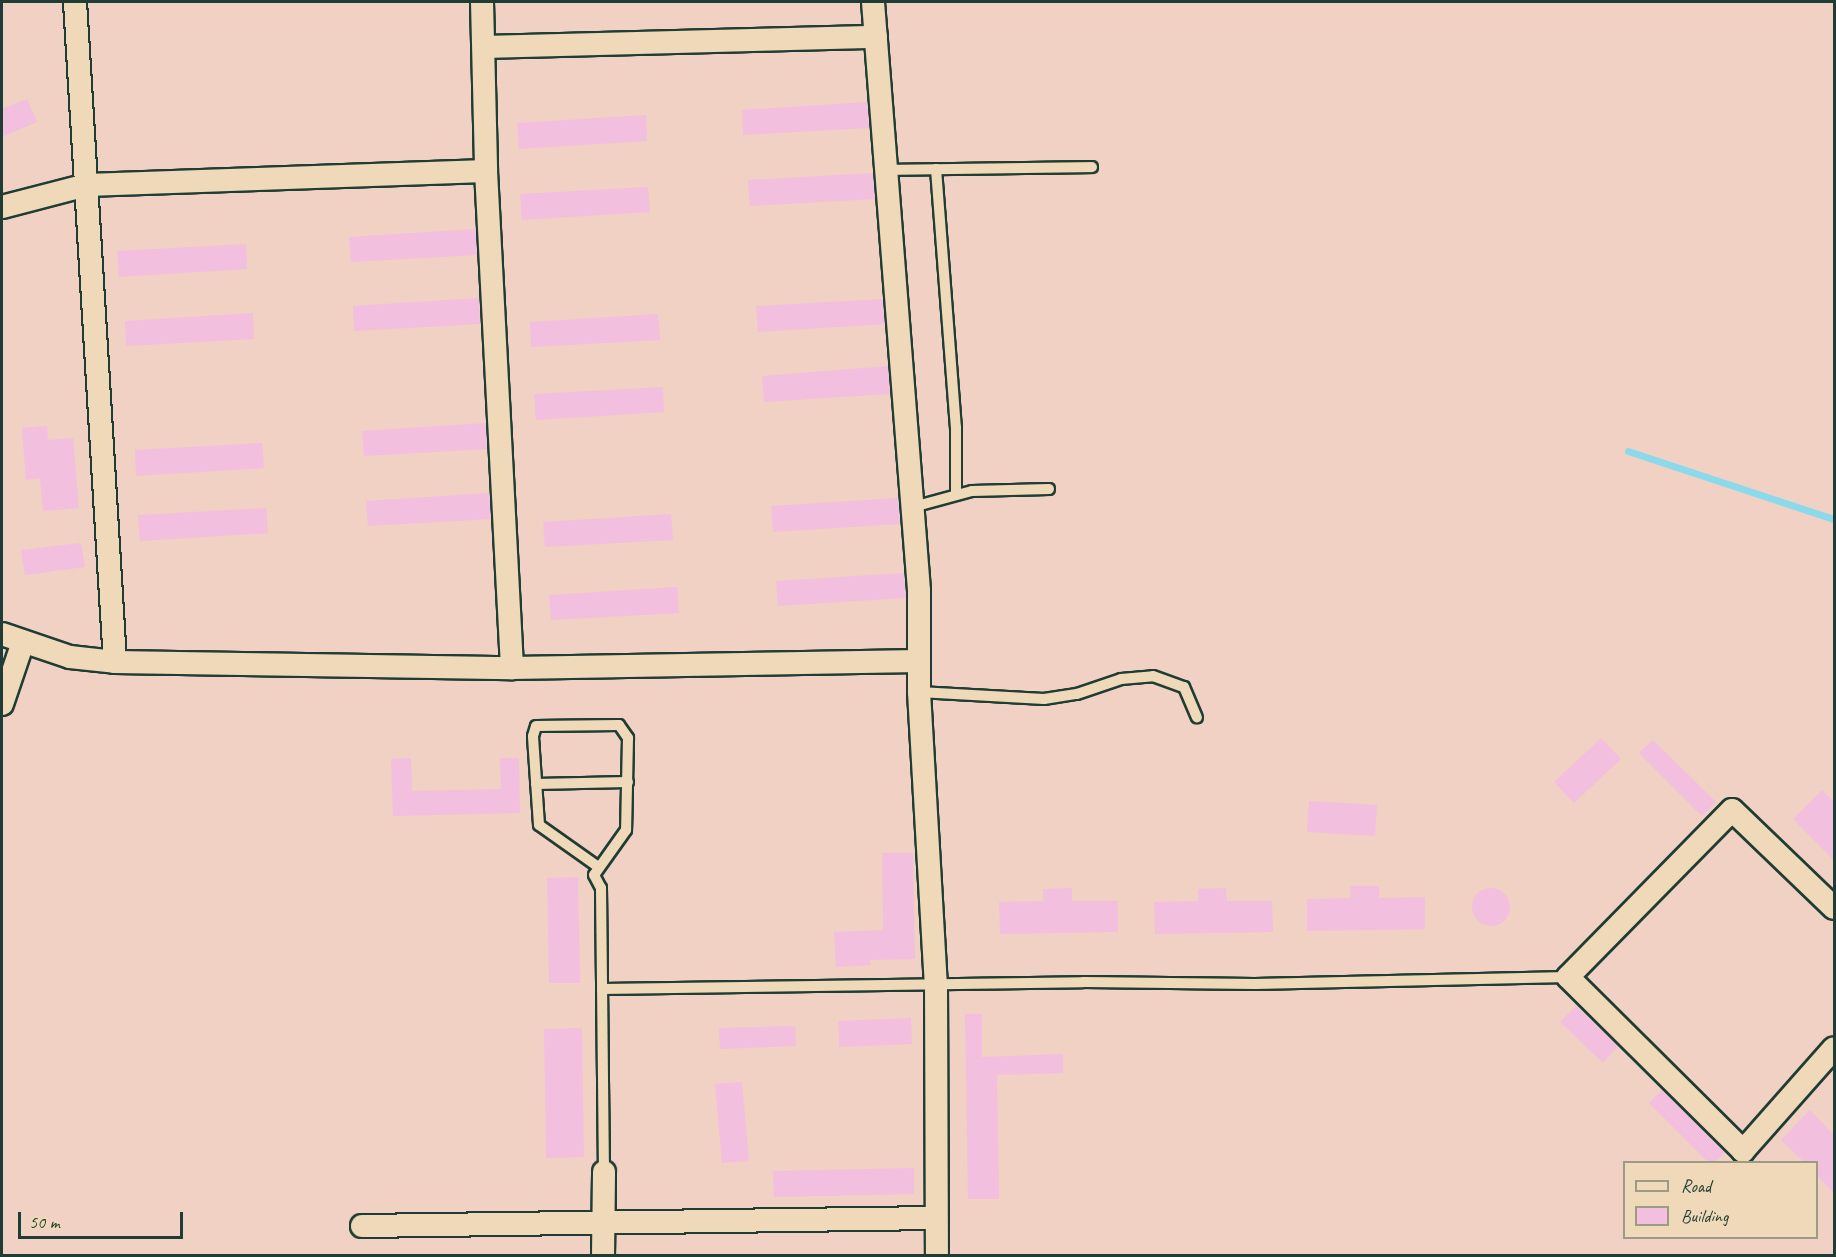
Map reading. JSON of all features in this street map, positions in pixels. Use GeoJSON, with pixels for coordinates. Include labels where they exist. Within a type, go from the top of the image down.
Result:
{"type":"FeatureCollection","features":[{"type":"Feature","properties":{"kind":"street"},"geometry":{"type":"LineString","coordinates":[[75,2],[115,662]]}},
{"type":"Feature","properties":{"kind":"street"},"geometry":{"type":"LineString","coordinates":[[483,2],[486,171],[512,668]]}},
{"type":"Feature","properties":{"kind":"street"},"geometry":{"type":"LineString","coordinates":[[873,2],[913,507],[919,692],[936,984],[937,1256]]}},
{"type":"Feature","properties":{"kind":"street"},"geometry":{"type":"LineString","coordinates":[[485,47],[876,37]]}},
{"type":"Feature","properties":{"kind":"street"},"geometry":{"type":"LineString","coordinates":[[2,207],[87,185],[486,171]]}},
{"type":"Feature","properties":{"kind":"street"},"geometry":{"type":"LineString","coordinates":[[2,634],[70,657],[115,662],[512,668],[919,661]]}},
{"type":"Feature","properties":{"kind":"street"},"geometry":{"type":"LineString","coordinates":[[2,704],[23,642]]}},
{"type":"Feature","properties":{"kind":"street"},"geometry":{"type":"LineString","coordinates":[[1834,908],[1732,810],[1568,977],[1743,1151],[1834,1048]]}},
{"type":"Feature","properties":{"kind":"street"},"geometry":{"type":"LineString","coordinates":[[603,1256],[604,1172]]}},
{"type":"Feature","properties":{"kind":"street"},"geometry":{"type":"LineString","coordinates":[[362,1226],[936,1218]]}},
{"type":"Feature","properties":{"kind":"lane"},"geometry":{"type":"LineString","coordinates":[[886,170],[1092,167]]}},
{"type":"Feature","properties":{"kind":"lane"},"geometry":{"type":"LineString","coordinates":[[936,170],[956,427],[956,495]]}},
{"type":"Feature","properties":{"kind":"lane"},"geometry":{"type":"LineString","coordinates":[[913,507],[956,495],[1049,489]]}},
{"type":"Feature","properties":{"kind":"lane"},"geometry":{"type":"LineString","coordinates":[[919,692],[1044,699],[1077,694],[1121,679],[1153,676],[1184,687],[1197,717]]}},
{"type":"Feature","properties":{"kind":"lane"},"geometry":{"type":"LineString","coordinates":[[597,866],[539,825],[533,736],[537,726],[619,725],[628,738],[626,830],[597,866],[594,875],[601,888],[604,1172]]}},
{"type":"Feature","properties":{"kind":"lane"},"geometry":{"type":"LineString","coordinates":[[536,783],[628,782]]}},
{"type":"Feature","properties":{"kind":"lane"},"geometry":{"type":"LineString","coordinates":[[602,989],[936,984],[1255,984],[1568,977]]}},
{"type":"Feature","properties":{"kind":"building"},"geometry":{"type":"Polygon","coordinates":[[[27,99],[37,122],[2,137],[2,109],[27,99]]]}},
{"type":"Feature","properties":{"kind":"building"},"geometry":{"type":"Polygon","coordinates":[[[867,102],[869,128],[743,135],[742,110],[867,102]]]}},
{"type":"Feature","properties":{"kind":"building"},"geometry":{"type":"Polygon","coordinates":[[[646,115],[647,141],[519,149],[517,123],[646,115]]]}},
{"type":"Feature","properties":{"kind":"building"},"geometry":{"type":"Polygon","coordinates":[[[873,173],[875,199],[750,206],[748,180],[873,173]]]}},
{"type":"Feature","properties":{"kind":"building"},"geometry":{"type":"Polygon","coordinates":[[[648,187],[650,212],[522,220],[520,194],[648,187]]]}},
{"type":"Feature","properties":{"kind":"building"},"geometry":{"type":"Polygon","coordinates":[[[476,229],[477,255],[351,262],[349,237],[476,229]]]}},
{"type":"Feature","properties":{"kind":"building"},"geometry":{"type":"Polygon","coordinates":[[[246,244],[247,269],[119,277],[117,251],[246,244]]]}},
{"type":"Feature","properties":{"kind":"building"},"geometry":{"type":"Polygon","coordinates":[[[479,298],[480,324],[354,331],[353,306],[479,298]]]}},
{"type":"Feature","properties":{"kind":"building"},"geometry":{"type":"Polygon","coordinates":[[[883,299],[885,324],[758,332],[756,306],[883,299]]]}},
{"type":"Feature","properties":{"kind":"building"},"geometry":{"type":"Polygon","coordinates":[[[253,313],[254,339],[126,346],[125,321],[253,313]]]}},
{"type":"Feature","properties":{"kind":"building"},"geometry":{"type":"Polygon","coordinates":[[[658,314],[660,340],[531,347],[530,322],[658,314]]]}},
{"type":"Feature","properties":{"kind":"building"},"geometry":{"type":"Polygon","coordinates":[[[888,366],[890,394],[764,402],[762,376],[888,366]]]}},
{"type":"Feature","properties":{"kind":"building"},"geometry":{"type":"Polygon","coordinates":[[[663,387],[664,412],[536,420],[534,394],[663,387]]]}},
{"type":"Feature","properties":{"kind":"building"},"geometry":{"type":"Polygon","coordinates":[[[486,423],[487,449],[364,456],[362,431],[486,423]]]}},
{"type":"Feature","properties":{"kind":"building"},"geometry":{"type":"Polygon","coordinates":[[[47,426],[48,440],[73,438],[79,508],[43,511],[40,478],[26,480],[22,428],[47,426]]]}},
{"type":"Feature","properties":{"kind":"building"},"geometry":{"type":"Polygon","coordinates":[[[262,443],[264,468],[136,476],[135,450],[262,443]]]}},
{"type":"Feature","properties":{"kind":"building"},"geometry":{"type":"Polygon","coordinates":[[[489,493],[491,519],[368,526],[366,501],[489,493]]]}},
{"type":"Feature","properties":{"kind":"building"},"geometry":{"type":"Polygon","coordinates":[[[898,498],[900,524],[773,532],[771,506],[898,498]]]}},
{"type":"Feature","properties":{"kind":"building"},"geometry":{"type":"Polygon","coordinates":[[[266,508],[268,533],[140,541],[138,515],[266,508]]]}},
{"type":"Feature","properties":{"kind":"building"},"geometry":{"type":"Polygon","coordinates":[[[671,514],[673,540],[545,547],[543,522],[671,514]]]}},
{"type":"Feature","properties":{"kind":"building"},"geometry":{"type":"Polygon","coordinates":[[[81,543],[85,567],[25,575],[21,550],[81,543]]]}},
{"type":"Feature","properties":{"kind":"building"},"geometry":{"type":"Polygon","coordinates":[[[904,573],[906,598],[778,606],[776,581],[904,573]]]}},
{"type":"Feature","properties":{"kind":"building"},"geometry":{"type":"Polygon","coordinates":[[[677,587],[679,613],[551,620],[549,595],[677,587]]]}},
{"type":"Feature","properties":{"kind":"building"},"geometry":{"type":"Polygon","coordinates":[[[1601,738],[1621,759],[1574,803],[1554,782],[1601,738]]]}},
{"type":"Feature","properties":{"kind":"building"},"geometry":{"type":"Polygon","coordinates":[[[1653,740],[1716,802],[1702,816],[1639,753],[1653,740]]]}},
{"type":"Feature","properties":{"kind":"building"},"geometry":{"type":"Polygon","coordinates":[[[411,758],[412,791],[501,789],[500,758],[519,758],[520,813],[393,816],[391,759],[411,758]]]}},
{"type":"Feature","properties":{"kind":"building"},"geometry":{"type":"Polygon","coordinates":[[[1822,790],[1834,802],[1834,860],[1793,819],[1822,790]]]}},
{"type":"Feature","properties":{"kind":"building"},"geometry":{"type":"Polygon","coordinates":[[[1309,801],[1377,805],[1375,836],[1307,832],[1309,801]]]}},
{"type":"Feature","properties":{"kind":"building"},"geometry":{"type":"Polygon","coordinates":[[[882,853],[913,853],[915,959],[870,960],[871,965],[836,967],[834,932],[883,930],[882,853]]]}},
{"type":"Feature","properties":{"kind":"building"},"geometry":{"type":"Polygon","coordinates":[[[578,877],[580,983],[549,983],[547,878],[578,877]]]}},
{"type":"Feature","properties":{"kind":"building"},"geometry":{"type":"Polygon","coordinates":[[[1350,886],[1379,886],[1379,898],[1425,897],[1425,929],[1307,931],[1307,899],[1351,898],[1350,886]]]}},
{"type":"Feature","properties":{"kind":"building"},"geometry":{"type":"Polygon","coordinates":[[[1072,888],[1072,901],[1118,901],[1118,932],[1000,934],[999,902],[1043,901],[1043,889],[1072,888]]]}},
{"type":"Feature","properties":{"kind":"building"},"geometry":{"type":"Polygon","coordinates":[[[1226,888],[1227,901],[1272,901],[1273,932],[1155,934],[1154,902],[1198,901],[1198,889],[1226,888]]]}},
{"type":"Feature","properties":{"kind":"building"},"geometry":{"type":"Polygon","coordinates":[[[1491,888],[1504,894],[1510,907],[1504,920],[1491,926],[1478,920],[1472,907],[1478,894],[1491,888]]]}},
{"type":"Feature","properties":{"kind":"building"},"geometry":{"type":"Polygon","coordinates":[[[1576,1006],[1618,1046],[1603,1063],[1560,1022],[1576,1006]]]}},
{"type":"Feature","properties":{"kind":"building"},"geometry":{"type":"Polygon","coordinates":[[[965,1014],[982,1014],[982,1057],[1063,1054],[1063,1073],[997,1075],[999,1199],[968,1199],[965,1014]]]}},
{"type":"Feature","properties":{"kind":"building"},"geometry":{"type":"Polygon","coordinates":[[[911,1018],[912,1044],[839,1047],[838,1021],[911,1018]]]}},
{"type":"Feature","properties":{"kind":"building"},"geometry":{"type":"Polygon","coordinates":[[[795,1026],[796,1046],[720,1049],[719,1028],[795,1026]]]}},
{"type":"Feature","properties":{"kind":"building"},"geometry":{"type":"Polygon","coordinates":[[[582,1028],[584,1157],[546,1158],[544,1029],[582,1028]]]}},
{"type":"Feature","properties":{"kind":"building"},"geometry":{"type":"Polygon","coordinates":[[[742,1082],[749,1161],[722,1163],[715,1084],[742,1082]]]}},
{"type":"Feature","properties":{"kind":"building"},"geometry":{"type":"Polygon","coordinates":[[[1662,1090],[1725,1153],[1716,1161],[1707,1161],[1649,1103],[1662,1090]]]}},
{"type":"Feature","properties":{"kind":"building"},"geometry":{"type":"Polygon","coordinates":[[[1810,1110],[1834,1135],[1834,1193],[1818,1177],[1818,1161],[1803,1161],[1781,1140],[1810,1110]]]}},
{"type":"Feature","properties":{"kind":"building"},"geometry":{"type":"Polygon","coordinates":[[[914,1168],[914,1194],[774,1197],[773,1171],[914,1168]]]}},
{"type":"Feature","properties":{"kind":"waterway"},"geometry":{"type":"LineString","coordinates":[[1628,451],[1834,519]]}}]}
